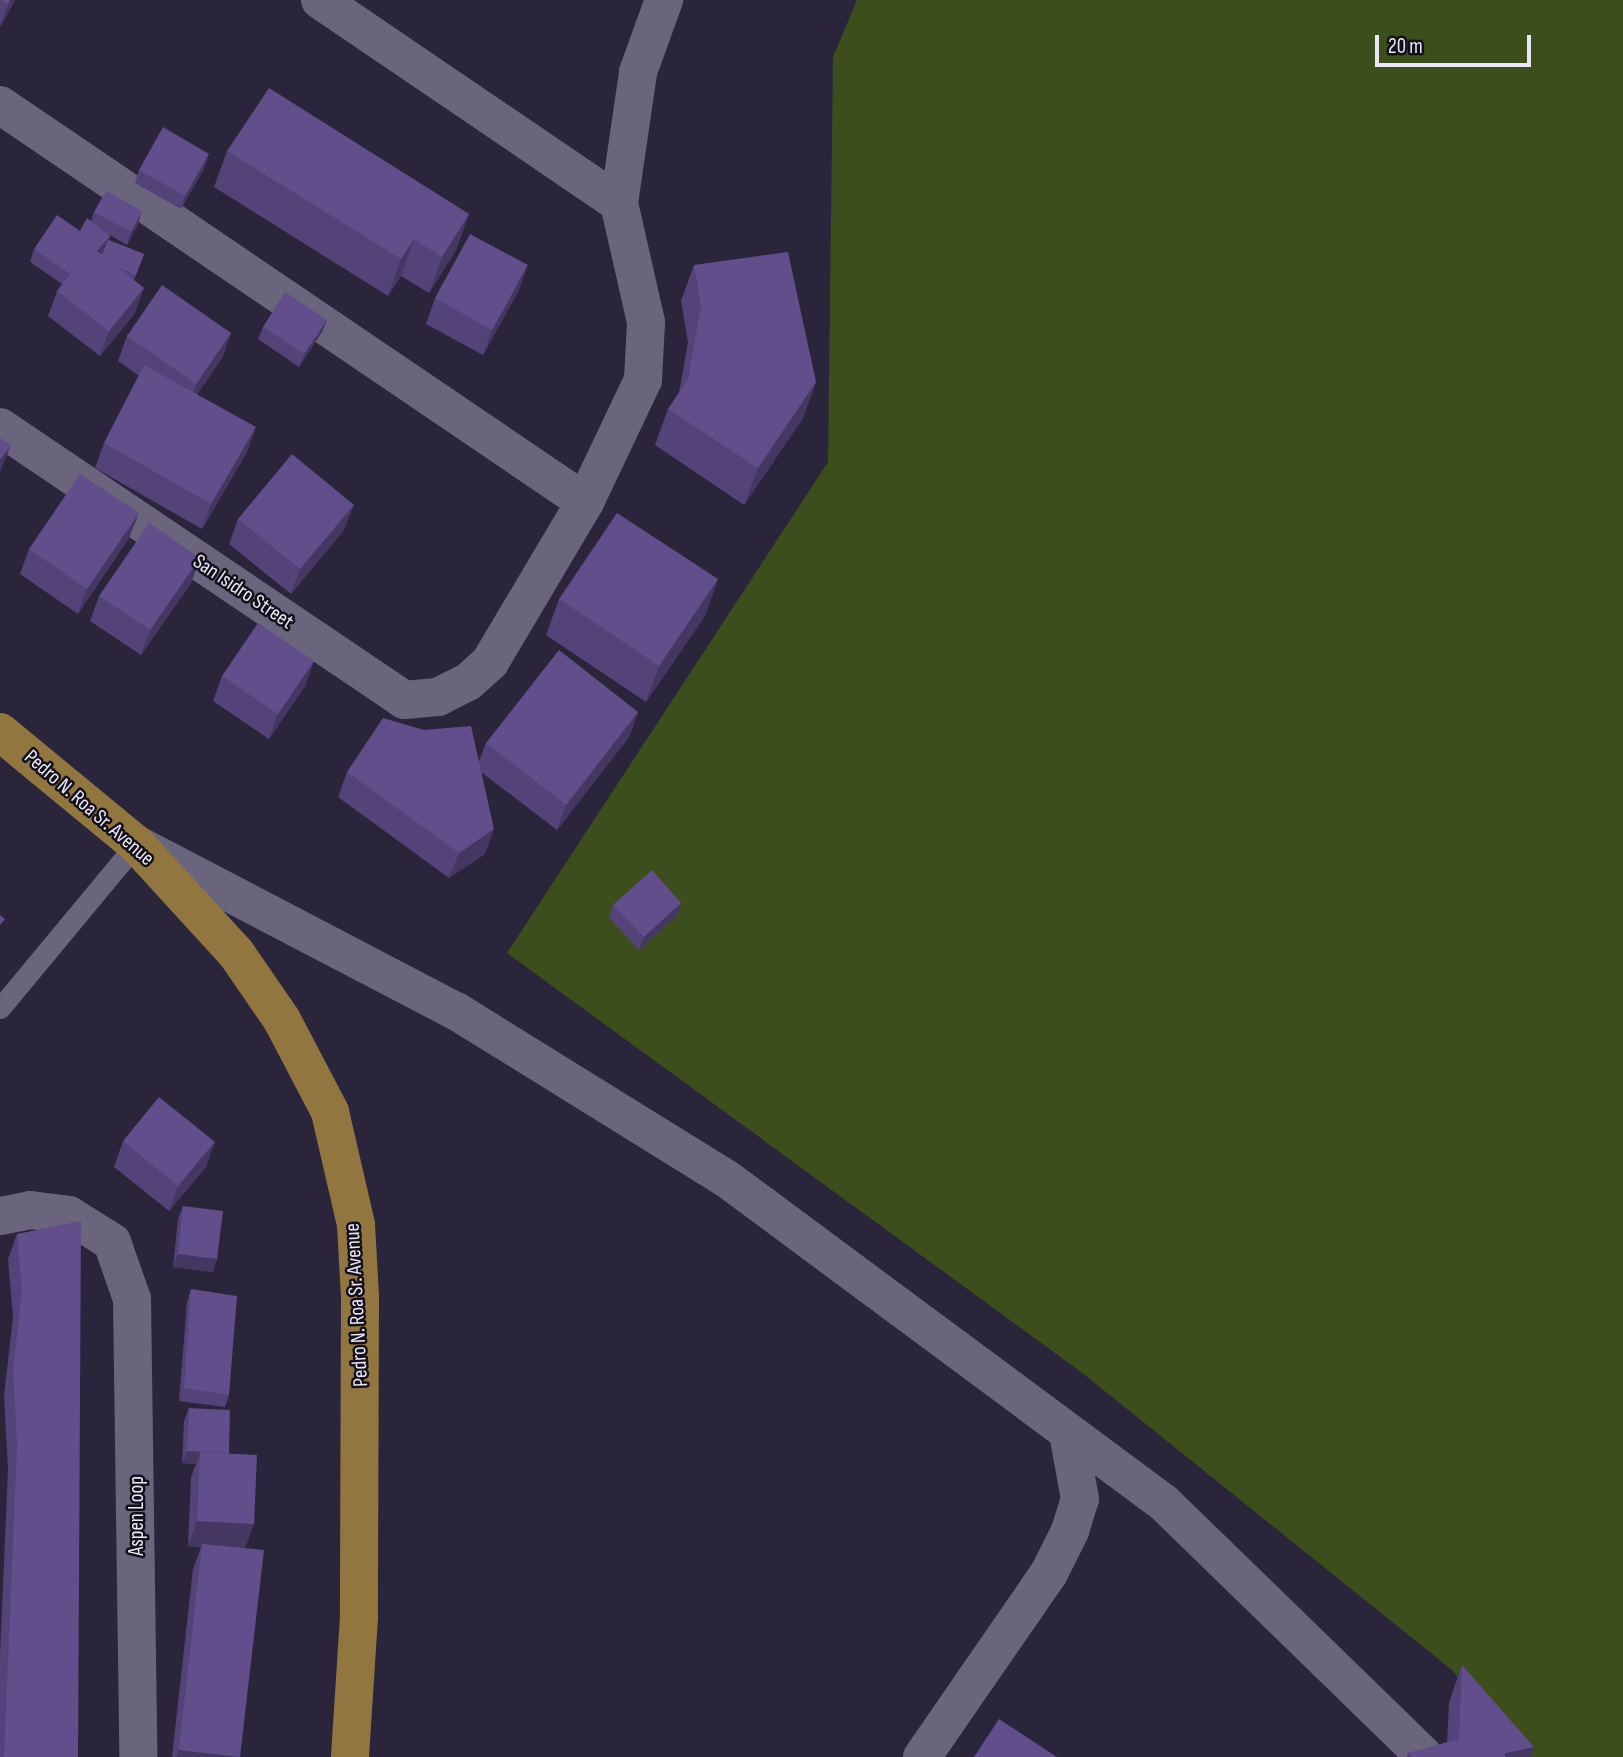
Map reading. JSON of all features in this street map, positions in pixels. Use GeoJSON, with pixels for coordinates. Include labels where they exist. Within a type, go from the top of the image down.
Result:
{"type":"FeatureCollection","features":[{"type":"Feature","properties":{"kind":"main road","name":"Pedro N. Roa Sr. Avenue"},"geometry":{"type":"LineString","coordinates":[[0,732],[136,844],[244,964],[282,1020],[330,1112],[356,1225],[362,1360],[350,1757]]}},
{"type":"Feature","properties":{"kind":"street"},"geometry":{"type":"LineString","coordinates":[[320,0],[619,203],[638,72],[664,0]]}},
{"type":"Feature","properties":{"kind":"street"},"geometry":{"type":"LineString","coordinates":[[0,105],[585,502]]}},
{"type":"Feature","properties":{"kind":"street","name":"San Isidro Street"},"geometry":{"type":"LineString","coordinates":[[0,427],[404,700],[438,696],[468,681],[490,662],[585,502],[643,380],[646,322],[619,203]]}},
{"type":"Feature","properties":{"kind":"street"},"geometry":{"type":"LineString","coordinates":[[136,844],[456,1011],[727,1179],[1164,1503],[1423,1755]]}},
{"type":"Feature","properties":{"kind":"street","name":"Aspen Loop"},"geometry":{"type":"LineString","coordinates":[[0,1216],[30,1210],[68,1215],[112,1242],[124,1277],[137,1361],[138,1757]]}},
{"type":"Feature","properties":{"kind":"street"},"geometry":{"type":"LineString","coordinates":[[922,1757],[1049,1573],[1070,1531],[1080,1499],[1068,1433]]}},
{"type":"Feature","properties":{"kind":"lane"},"geometry":{"type":"LineString","coordinates":[[0,1008],[136,844]]}},
{"type":"Feature","properties":{"kind":"green space"},"geometry":{"type":"Polygon","coordinates":[[[857,0],[1623,0],[1623,1757],[1519,1757],[1452,1670],[1081,1372],[507,953],[828,462],[833,57],[857,0]]]}},
{"type":"Feature","properties":{"kind":"building"},"geometry":{"type":"Polygon","coordinates":[[[269,88],[469,214],[442,257],[414,239],[401,259],[227,151],[269,88]]]}},
{"type":"Feature","properties":{"kind":"building"},"geometry":{"type":"Polygon","coordinates":[[[163,127],[209,154],[185,196],[139,170],[163,127]]]}},
{"type":"Feature","properties":{"kind":"building"},"geometry":{"type":"Polygon","coordinates":[[[106,191],[142,211],[131,232],[94,212],[106,191]]]}},
{"type":"Feature","properties":{"kind":"building"},"geometry":{"type":"Polygon","coordinates":[[[57,215],[80,231],[87,218],[110,236],[97,251],[92,247],[70,274],[34,249],[57,215]]]}},
{"type":"Feature","properties":{"kind":"building"},"geometry":{"type":"Polygon","coordinates":[[[470,234],[528,265],[492,330],[435,298],[470,234]]]}},
{"type":"Feature","properties":{"kind":"building"},"geometry":{"type":"Polygon","coordinates":[[[108,240],[144,254],[136,275],[119,268],[102,255],[108,240]]]}},
{"type":"Feature","properties":{"kind":"building"},"geometry":{"type":"Polygon","coordinates":[[[92,247],[144,288],[109,331],[57,291],[92,247]]]}},
{"type":"Feature","properties":{"kind":"building"},"geometry":{"type":"Polygon","coordinates":[[[788,252],[816,382],[758,468],[668,409],[688,379],[701,306],[694,265],[788,252]]]}},
{"type":"Feature","properties":{"kind":"building"},"geometry":{"type":"Polygon","coordinates":[[[162,285],[231,333],[196,384],[127,336],[162,285]]]}},
{"type":"Feature","properties":{"kind":"building"},"geometry":{"type":"Polygon","coordinates":[[[285,292],[327,320],[304,354],[263,327],[285,292]]]}},
{"type":"Feature","properties":{"kind":"building"},"geometry":{"type":"Polygon","coordinates":[[[144,365],[256,427],[211,504],[104,443],[144,365]]]}},
{"type":"Feature","properties":{"kind":"building"},"geometry":{"type":"Polygon","coordinates":[[[0,438],[11,445],[0,460],[0,438]]]}},
{"type":"Feature","properties":{"kind":"building"},"geometry":{"type":"Polygon","coordinates":[[[292,454],[354,505],[300,569],[238,519],[292,454]]]}},
{"type":"Feature","properties":{"kind":"building"},"geometry":{"type":"Polygon","coordinates":[[[80,474],[139,513],[87,589],[29,549],[80,474]]]}},
{"type":"Feature","properties":{"kind":"building"},"geometry":{"type":"Polygon","coordinates":[[[617,513],[718,579],[659,666],[559,599],[617,513]]]}},
{"type":"Feature","properties":{"kind":"building"},"geometry":{"type":"Polygon","coordinates":[[[149,523],[200,558],[150,630],[99,596],[149,523]]]}},
{"type":"Feature","properties":{"kind":"building"},"geometry":{"type":"Polygon","coordinates":[[[258,623],[314,661],[278,714],[222,676],[258,623]]]}},
{"type":"Feature","properties":{"kind":"building"},"geometry":{"type":"Polygon","coordinates":[[[559,650],[638,712],[566,805],[486,743],[559,650]]]}},
{"type":"Feature","properties":{"kind":"building"},"geometry":{"type":"Polygon","coordinates":[[[383,718],[424,730],[471,726],[494,829],[459,853],[347,772],[383,718]]]}},
{"type":"Feature","properties":{"kind":"building"},"geometry":{"type":"Polygon","coordinates":[[[652,870],[681,903],[644,937],[613,905],[652,870]]]}},
{"type":"Feature","properties":{"kind":"building"},"geometry":{"type":"Polygon","coordinates":[[[159,1097],[215,1142],[178,1186],[123,1141],[159,1097]]]}},
{"type":"Feature","properties":{"kind":"building"},"geometry":{"type":"Polygon","coordinates":[[[183,1206],[223,1211],[217,1259],[178,1254],[183,1206]]]}},
{"type":"Feature","properties":{"kind":"building"},"geometry":{"type":"Polygon","coordinates":[[[81,1221],[78,1757],[4,1757],[17,1444],[13,1371],[22,1292],[17,1234],[81,1221]]]}},
{"type":"Feature","properties":{"kind":"building"},"geometry":{"type":"Polygon","coordinates":[[[191,1289],[237,1296],[229,1395],[184,1388],[191,1289]]]}},
{"type":"Feature","properties":{"kind":"building"},"geometry":{"type":"Polygon","coordinates":[[[189,1408],[230,1410],[229,1453],[187,1451],[189,1408]]]}},
{"type":"Feature","properties":{"kind":"building"},"geometry":{"type":"Polygon","coordinates":[[[200,1452],[257,1455],[254,1524],[197,1521],[200,1452]]]}},
{"type":"Feature","properties":{"kind":"building"},"geometry":{"type":"Polygon","coordinates":[[[202,1544],[264,1550],[240,1757],[179,1750],[202,1544]]]}},
{"type":"Feature","properties":{"kind":"building"},"geometry":{"type":"Polygon","coordinates":[[[1462,1665],[1534,1747],[1505,1753],[1505,1757],[1412,1757],[1408,1753],[1459,1739],[1462,1665]]]}},
{"type":"Feature","properties":{"kind":"building"},"geometry":{"type":"Polygon","coordinates":[[[999,1719],[1057,1757],[974,1757],[999,1719]]]}}]}
